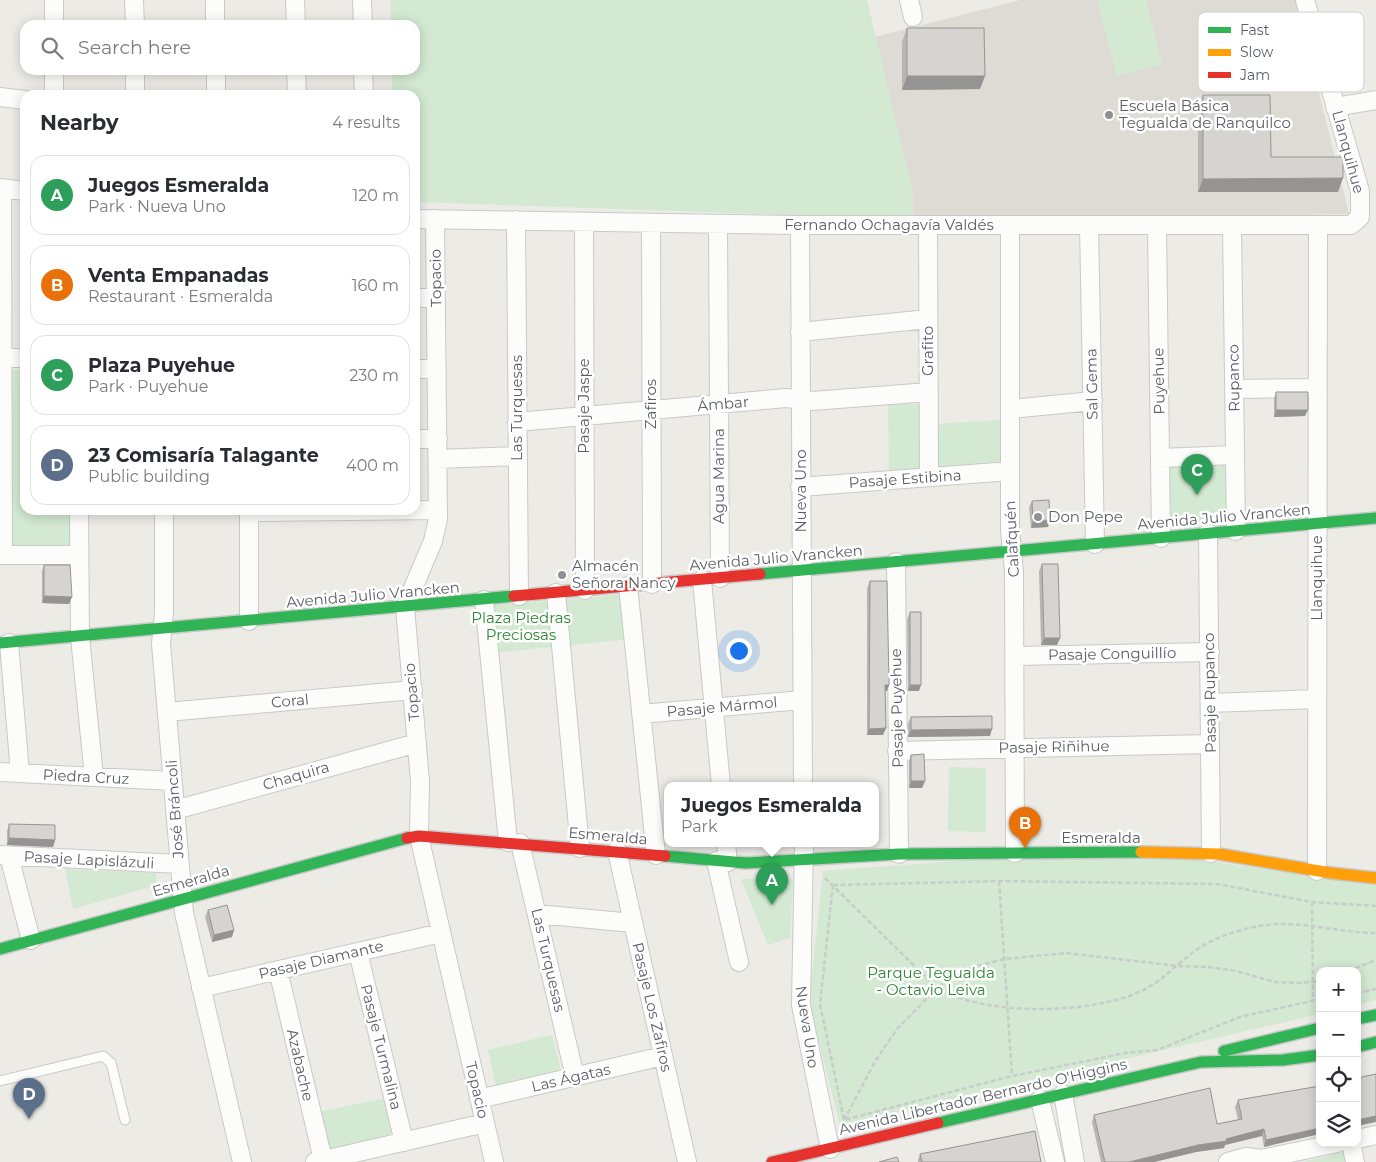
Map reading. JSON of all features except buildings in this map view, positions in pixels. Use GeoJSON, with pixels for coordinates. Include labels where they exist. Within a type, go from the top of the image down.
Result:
{"type":"FeatureCollection","features":[{"type":"Feature","properties":{"kind":"street"},"geometry":{"type":"LineString","coordinates":[[54,0],[54,20]]}},
{"type":"Feature","properties":{"kind":"street"},"geometry":{"type":"LineString","coordinates":[[134,0],[135,20]]}},
{"type":"Feature","properties":{"kind":"street"},"geometry":{"type":"LineString","coordinates":[[215,0],[215,20]]}},
{"type":"Feature","properties":{"kind":"street"},"geometry":{"type":"LineString","coordinates":[[296,0],[296,20]]}},
{"type":"Feature","properties":{"kind":"street"},"geometry":{"type":"LineString","coordinates":[[362,0],[363,20]]}},
{"type":"Feature","properties":{"kind":"street"},"geometry":{"type":"LineString","coordinates":[[54,75],[54,90]]}},
{"type":"Feature","properties":{"kind":"street"},"geometry":{"type":"LineString","coordinates":[[135,75],[135,90]]}},
{"type":"Feature","properties":{"kind":"street"},"geometry":{"type":"LineString","coordinates":[[216,75],[216,90]]}},
{"type":"Feature","properties":{"kind":"street"},"geometry":{"type":"LineString","coordinates":[[296,75],[296,90]]}},
{"type":"Feature","properties":{"kind":"street"},"geometry":{"type":"LineString","coordinates":[[363,75],[364,90]]}},
{"type":"Feature","properties":{"kind":"street","name":"Llanquihue"},"geometry":{"type":"LineString","coordinates":[[1331,92],[1360,192],[1360,217]]}},
{"type":"Feature","properties":{"kind":"street"},"geometry":{"type":"LineString","coordinates":[[0,97],[20,99]]}},
{"type":"Feature","properties":{"kind":"street"},"geometry":{"type":"LineString","coordinates":[[1335,107],[1376,100]]}},
{"type":"Feature","properties":{"kind":"street"},"geometry":{"type":"LineString","coordinates":[[20,190],[1,188],[1,555],[80,555]]}},
{"type":"Feature","properties":{"kind":"street","name":"Fernando Ochagavía Valdés"},"geometry":{"type":"LineString","coordinates":[[420,219],[800,225],[1318,225],[1351,224],[1360,217]]}},
{"type":"Feature","properties":{"kind":"street","name":"Topacio"},"geometry":{"type":"LineString","coordinates":[[435,219],[438,510],[433,541],[405,607],[420,791],[419,836],[494,1162]]}},
{"type":"Feature","properties":{"kind":"street","name":"Las Turquesas"},"geometry":{"type":"LineString","coordinates":[[516,220],[519,596]]}},
{"type":"Feature","properties":{"kind":"street","name":"Pasaje Jaspe"},"geometry":{"type":"LineString","coordinates":[[584,222],[585,590]]}},
{"type":"Feature","properties":{"kind":"street","name":"Zafiros"},"geometry":{"type":"LineString","coordinates":[[651,223],[652,584]]}},
{"type":"Feature","properties":{"kind":"street","name":"Agua Marina"},"geometry":{"type":"LineString","coordinates":[[718,224],[719,404],[711,579],[714,708],[721,782]]}},
{"type":"Feature","properties":{"kind":"street","name":"Nueva Uno"},"geometry":{"type":"LineString","coordinates":[[800,225],[803,782]]}},
{"type":"Feature","properties":{"kind":"street","name":"Grafito"},"geometry":{"type":"LineString","coordinates":[[928,225],[929,477]]}},
{"type":"Feature","properties":{"kind":"street","name":"Calafquén"},"geometry":{"type":"LineString","coordinates":[[1010,225],[1010,471],[1015,656],[1016,853]]}},
{"type":"Feature","properties":{"kind":"street","name":"Sal Gema"},"geometry":{"type":"LineString","coordinates":[[1090,225],[1095,544]]}},
{"type":"Feature","properties":{"kind":"street","name":"Puyehue"},"geometry":{"type":"LineString","coordinates":[[1157,225],[1161,538]]}},
{"type":"Feature","properties":{"kind":"street","name":"Rupanco"},"geometry":{"type":"LineString","coordinates":[[1232,225],[1236,531]]}},
{"type":"Feature","properties":{"kind":"street","name":"Llanquihue"},"geometry":{"type":"LineString","coordinates":[[1317,871],[1318,225]]}},
{"type":"Feature","properties":{"kind":"street"},"geometry":{"type":"LineString","coordinates":[[420,298],[436,298]]}},
{"type":"Feature","properties":{"kind":"street"},"geometry":{"type":"LineString","coordinates":[[800,332],[928,320]]}},
{"type":"Feature","properties":{"kind":"street"},"geometry":{"type":"LineString","coordinates":[[1,358],[20,358]]}},
{"type":"Feature","properties":{"kind":"street"},"geometry":{"type":"LineString","coordinates":[[420,369],[437,369]]}},
{"type":"Feature","properties":{"kind":"street"},"geometry":{"type":"LineString","coordinates":[[1234,389],[1318,388]]}},
{"type":"Feature","properties":{"kind":"street","name":"Ámbar"},"geometry":{"type":"LineString","coordinates":[[517,422],[786,398],[800,400],[929,392]]}},
{"type":"Feature","properties":{"kind":"street"},"geometry":{"type":"LineString","coordinates":[[1010,409],[1092,401]]}},
{"type":"Feature","properties":{"kind":"street"},"geometry":{"type":"LineString","coordinates":[[420,439],[438,439]]}},
{"type":"Feature","properties":{"kind":"street"},"geometry":{"type":"LineString","coordinates":[[1160,458],[1235,455]]}},
{"type":"Feature","properties":{"kind":"street"},"geometry":{"type":"LineString","coordinates":[[438,459],[518,456]]}},
{"type":"Feature","properties":{"kind":"street","name":"Pasaje Estibina"},"geometry":{"type":"LineString","coordinates":[[800,487],[1010,471]]}},
{"type":"Feature","properties":{"kind":"street"},"geometry":{"type":"LineString","coordinates":[[420,510],[438,510]]}},
{"type":"Feature","properties":{"kind":"street"},"geometry":{"type":"LineString","coordinates":[[79,515],[80,637],[94,777]]}},
{"type":"Feature","properties":{"kind":"street","name":"José Bráncoli"},"geometry":{"type":"LineString","coordinates":[[164,515],[162,644],[182,899],[242,1162]]}},
{"type":"Feature","properties":{"kind":"street"},"geometry":{"type":"LineString","coordinates":[[249,515],[249,621]]}},
{"type":"Feature","properties":{"kind":"street","name":"Avenida Julio Vrancken"},"geometry":{"type":"LineString","coordinates":[[4,643],[1376,518]]}},
{"type":"Feature","properties":{"kind":"street","name":"Pasaje Rupanco"},"geometry":{"type":"LineString","coordinates":[[1208,533],[1212,853]]}},
{"type":"Feature","properties":{"kind":"street","name":"Pasaje Puyehue"},"geometry":{"type":"LineString","coordinates":[[896,562],[899,854]]}},
{"type":"Feature","properties":{"kind":"street"},"geometry":{"type":"LineString","coordinates":[[628,586],[656,855]]}},
{"type":"Feature","properties":{"kind":"street"},"geometry":{"type":"LineString","coordinates":[[556,593],[580,848]]}},
{"type":"Feature","properties":{"kind":"street","name":"Las Turquesas"},"geometry":{"type":"LineString","coordinates":[[484,600],[514,842],[537,914],[575,1077]]}},
{"type":"Feature","properties":{"kind":"street"},"geometry":{"type":"LineString","coordinates":[[4,643],[20,773]]}},
{"type":"Feature","properties":{"kind":"street","name":"Pasaje Conguillío"},"geometry":{"type":"LineString","coordinates":[[1015,656],[1210,652]]}},
{"type":"Feature","properties":{"kind":"street","name":"Coral"},"geometry":{"type":"LineString","coordinates":[[167,712],[413,690]]}},
{"type":"Feature","properties":{"kind":"street"},"geometry":{"type":"LineString","coordinates":[[1210,702],[1317,699]]}},
{"type":"Feature","properties":{"kind":"street","name":"Pasaje Mármol"},"geometry":{"type":"LineString","coordinates":[[641,714],[802,700]]}},
{"type":"Feature","properties":{"kind":"street","name":"Chaquira"},"geometry":{"type":"LineString","coordinates":[[175,810],[417,743]]}},
{"type":"Feature","properties":{"kind":"street","name":"Pasaje Riñihue"},"geometry":{"type":"LineString","coordinates":[[897,750],[1210,744]]}},
{"type":"Feature","properties":{"kind":"street","name":"Piedra Cruz"},"geometry":{"type":"LineString","coordinates":[[0,772],[172,781]]}},
{"type":"Feature","properties":{"kind":"street","name":"Esmeralda"},"geometry":{"type":"LineString","coordinates":[[0,949],[390,841],[419,836],[514,842],[759,863],[804,851],[899,854],[1212,853],[1317,871],[1376,878]]}},
{"type":"Feature","properties":{"kind":"street"},"geometry":{"type":"LineString","coordinates":[[725,847],[722,861],[739,962]]}},
{"type":"Feature","properties":{"kind":"street","name":"Nueva Uno"},"geometry":{"type":"LineString","coordinates":[[804,851],[801,1005],[830,1148]]}},
{"type":"Feature","properties":{"kind":"street","name":"Pasaje Los Zafiros"},"geometry":{"type":"LineString","coordinates":[[617,852],[687,1162]]}},
{"type":"Feature","properties":{"kind":"street"},"geometry":{"type":"LineString","coordinates":[[5,856],[31,940]]}},
{"type":"Feature","properties":{"kind":"street","name":"Pasaje Lapislázuli"},"geometry":{"type":"LineString","coordinates":[[5,856],[179,864]]}},
{"type":"Feature","properties":{"kind":"street"},"geometry":{"type":"LineString","coordinates":[[537,914],[633,922]]}},
{"type":"Feature","properties":{"kind":"street","name":"Pasaje Diamante"},"geometry":{"type":"LineString","coordinates":[[201,988],[441,933]]}},
{"type":"Feature","properties":{"kind":"street","name":"Pasaje Turmalina"},"geometry":{"type":"LineString","coordinates":[[358,952],[404,1142]]}},
{"type":"Feature","properties":{"kind":"street","name":"Azabache"},"geometry":{"type":"LineString","coordinates":[[278,970],[319,1161]]}},
{"type":"Feature","properties":{"kind":"street"},"geometry":{"type":"LineString","coordinates":[[1361,1018],[1376,1015]]}},
{"type":"Feature","properties":{"kind":"street","name":"Avenida Libertador Bernardo O'Higgins"},"geometry":{"type":"LineString","coordinates":[[772,1162],[1201,1062],[1248,1044],[1316,1029]]}},
{"type":"Feature","properties":{"kind":"street"},"geometry":{"type":"LineString","coordinates":[[1361,1046],[1376,1042]]}},
{"type":"Feature","properties":{"kind":"street","name":"Las Ágatas"},"geometry":{"type":"LineString","coordinates":[[479,1099],[663,1056]]}},
{"type":"Feature","properties":{"kind":"street","name":"Avenida Libertador Bernardo O'Higgins"},"geometry":{"type":"LineString","coordinates":[[1201,1062],[1283,1060],[1316,1056]]}},
{"type":"Feature","properties":{"kind":"street"},"geometry":{"type":"LineString","coordinates":[[1063,1094],[1076,1155],[1075,1162]]}},
{"type":"Feature","properties":{"kind":"street"},"geometry":{"type":"LineString","coordinates":[[1040,1100],[1056,1162]]}},
{"type":"Feature","properties":{"kind":"street"},"geometry":{"type":"LineString","coordinates":[[319,1161],[485,1123]]}},
{"type":"Feature","properties":{"kind":"street"},"geometry":{"type":"LineString","coordinates":[[1361,1138],[1376,1135]]}},
{"type":"Feature","properties":{"kind":"street"},"geometry":{"type":"LineString","coordinates":[[1228,1162],[1246,1157],[1264,1160],[1320,1147]]}},
{"type":"Feature","properties":{"kind":"street"},"geometry":{"type":"LineString","coordinates":[[1352,1147],[1354,1162]]}},
{"type":"Feature","properties":{"kind":"lane"},"geometry":{"type":"LineString","coordinates":[[0,1081],[103,1056],[111,1063],[125,1120]]}},
{"type":"Feature","properties":{"kind":"path"},"geometry":{"type":"LineString","coordinates":[[999,880],[1012,1076]]}},
{"type":"Feature","properties":{"kind":"path"},"geometry":{"type":"LineString","coordinates":[[833,886],[999,880],[1217,884],[1312,902],[1376,906]]}},
{"type":"Feature","properties":{"kind":"path"},"geometry":{"type":"LineString","coordinates":[[833,886],[937,988],[953,998],[1008,1009],[1053,1008],[1112,1001],[1147,988],[1178,966],[1192,953],[1216,939],[1259,926],[1312,924],[1376,933]]}},
{"type":"Feature","properties":{"kind":"path"},"geometry":{"type":"LineString","coordinates":[[833,886],[820,1004],[844,1120]]}},
{"type":"Feature","properties":{"kind":"path"},"geometry":{"type":"LineString","coordinates":[[1312,902],[1313,1000]]}},
{"type":"Feature","properties":{"kind":"path"},"geometry":{"type":"LineString","coordinates":[[844,1120],[876,1060],[897,1029],[937,988],[958,971],[1004,959],[1066,953],[1178,966],[1208,966],[1275,982],[1316,982]]}},
{"type":"Feature","properties":{"kind":"path"},"geometry":{"type":"LineString","coordinates":[[1358,967],[1376,960]]}},
{"type":"Feature","properties":{"kind":"path"},"geometry":{"type":"LineString","coordinates":[[1361,992],[1376,989]]}},
{"type":"Feature","properties":{"kind":"path"},"geometry":{"type":"LineString","coordinates":[[844,1120],[1012,1076],[1125,1053],[1158,1050],[1240,1017],[1316,1000]]}},
{"type":"Feature","properties":{"kind":"shaded area","name":"Escuela Básica Tegualda de Ranquilco"},"geometry":{"type":"Polygon","coordinates":[[[1020,0],[1296,0],[1299,12],[1198,12],[1198,92],[1319,92],[1349,214],[913,219],[913,193],[875,37],[1020,0]]]}},
{"type":"Feature","properties":{"kind":"green space"},"geometry":{"type":"Polygon","coordinates":[[[391,0],[867,0],[913,193],[913,219],[420,202],[420,90],[392,90],[392,75],[420,75],[420,20],[391,20],[391,0]]]}},
{"type":"Feature","properties":{"kind":"green space"},"geometry":{"type":"Polygon","coordinates":[[[1097,0],[1146,0],[1162,64],[1117,76],[1097,0]]]}},
{"type":"Feature","properties":{"kind":"green space"},"geometry":{"type":"Polygon","coordinates":[[[20,370],[20,515],[74,515],[75,551],[9,552],[6,371],[20,370]]]}},
{"type":"Feature","properties":{"kind":"green space"},"geometry":{"type":"Polygon","coordinates":[[[888,404],[921,404],[922,471],[889,471],[888,404]]]}},
{"type":"Feature","properties":{"kind":"green space"},"geometry":{"type":"Polygon","coordinates":[[[1001,420],[1000,461],[996,465],[938,470],[935,424],[1001,420]]]}},
{"type":"Feature","properties":{"kind":"green space"},"geometry":{"type":"Polygon","coordinates":[[[1229,461],[1227,524],[1168,528],[1165,466],[1229,461]]]}},
{"type":"Feature","properties":{"kind":"green space","name":"Plaza Piedras Preciosas"},"geometry":{"type":"Polygon","coordinates":[[[627,594],[631,639],[492,653],[486,606],[627,594]]]}},
{"type":"Feature","properties":{"kind":"green space"},"geometry":{"type":"Polygon","coordinates":[[[949,767],[986,768],[986,832],[948,831],[949,767]]]}},
{"type":"Feature","properties":{"kind":"green space","name":"Parque Tegualda - Octavio Leiva"},"geometry":{"type":"Polygon","coordinates":[[[1022,856],[1198,860],[1376,884],[1376,1000],[1361,1004],[1361,967],[1316,967],[1316,1015],[840,1125],[812,1015],[811,983],[823,871],[1022,856]]]}},
{"type":"Feature","properties":{"kind":"green space"},"geometry":{"type":"Polygon","coordinates":[[[65,869],[156,873],[157,885],[73,909],[65,869]]]}},
{"type":"Feature","properties":{"kind":"green space"},"geometry":{"type":"Polygon","coordinates":[[[741,879],[793,879],[790,938],[768,945],[741,879]]]}},
{"type":"Feature","properties":{"kind":"green space"},"geometry":{"type":"Polygon","coordinates":[[[552,1035],[562,1075],[497,1090],[488,1050],[552,1035]]]}},
{"type":"Feature","properties":{"kind":"green space"},"geometry":{"type":"Polygon","coordinates":[[[387,1098],[396,1141],[327,1155],[318,1112],[387,1098]]]}},
{"type":"Feature","properties":{"kind":"green space"},"geometry":{"type":"Polygon","coordinates":[[[1345,1152],[1347,1162],[1302,1162],[1345,1152]]]}},
{"type":"Feature","properties":{"kind":"traffic: fast"},"geometry":{"type":"LineString","coordinates":[[760,574],[1376,518]]}},
{"type":"Feature","properties":{"kind":"traffic: fast"},"geometry":{"type":"LineString","coordinates":[[0,643],[514,596]]}},
{"type":"Feature","properties":{"kind":"traffic: fast"},"geometry":{"type":"LineString","coordinates":[[0,949],[407,838]]}},
{"type":"Feature","properties":{"kind":"traffic: fast"},"geometry":{"type":"LineString","coordinates":[[665,856],[746,863],[899,854],[1141,852]]}},
{"type":"Feature","properties":{"kind":"traffic: fast"},"geometry":{"type":"LineString","coordinates":[[1361,1018],[1376,1015]]}},
{"type":"Feature","properties":{"kind":"traffic: fast"},"geometry":{"type":"LineString","coordinates":[[1224,1051],[1316,1029]]}},
{"type":"Feature","properties":{"kind":"traffic: fast"},"geometry":{"type":"LineString","coordinates":[[1361,1046],[1376,1042]]}},
{"type":"Feature","properties":{"kind":"traffic: fast"},"geometry":{"type":"LineString","coordinates":[[938,1123],[1201,1062],[1283,1060],[1316,1056]]}},
{"type":"Feature","properties":{"kind":"traffic: slow"},"geometry":{"type":"LineString","coordinates":[[1141,852],[1219,854],[1331,873],[1376,878]]}},
{"type":"Feature","properties":{"kind":"traffic: jam"},"geometry":{"type":"LineString","coordinates":[[514,596],[760,574]]}},
{"type":"Feature","properties":{"kind":"traffic: jam"},"geometry":{"type":"LineString","coordinates":[[407,838],[419,836],[665,856]]}},
{"type":"Feature","properties":{"kind":"traffic: jam"},"geometry":{"type":"LineString","coordinates":[[772,1162],[938,1123]]}},
{"type":"Feature","properties":{"kind":"place","name":"Escuela Básica Tegualda de Ranquilco"},"geometry":{"type":"Point","coordinates":[1109,115]}},
{"type":"Feature","properties":{"kind":"place","name":"Plaza Puyehue"},"geometry":{"type":"Point","coordinates":[1197,495]}},
{"type":"Feature","properties":{"kind":"place","name":"Don Pepe"},"geometry":{"type":"Point","coordinates":[1038,517]}},
{"type":"Feature","properties":{"kind":"place","name":"Almacén Señora Nancy"},"geometry":{"type":"Point","coordinates":[562,575]}},
{"type":"Feature","properties":{"kind":"place","name":"Venta Empanadas"},"geometry":{"type":"Point","coordinates":[1025,848]}},
{"type":"Feature","properties":{"kind":"place","name":"Juegos Esmeralda"},"geometry":{"type":"Point","coordinates":[772,905]}},
{"type":"Feature","properties":{"kind":"place","name":"23 Comisaría Talagante"},"geometry":{"type":"Point","coordinates":[29,1119]}}]}
